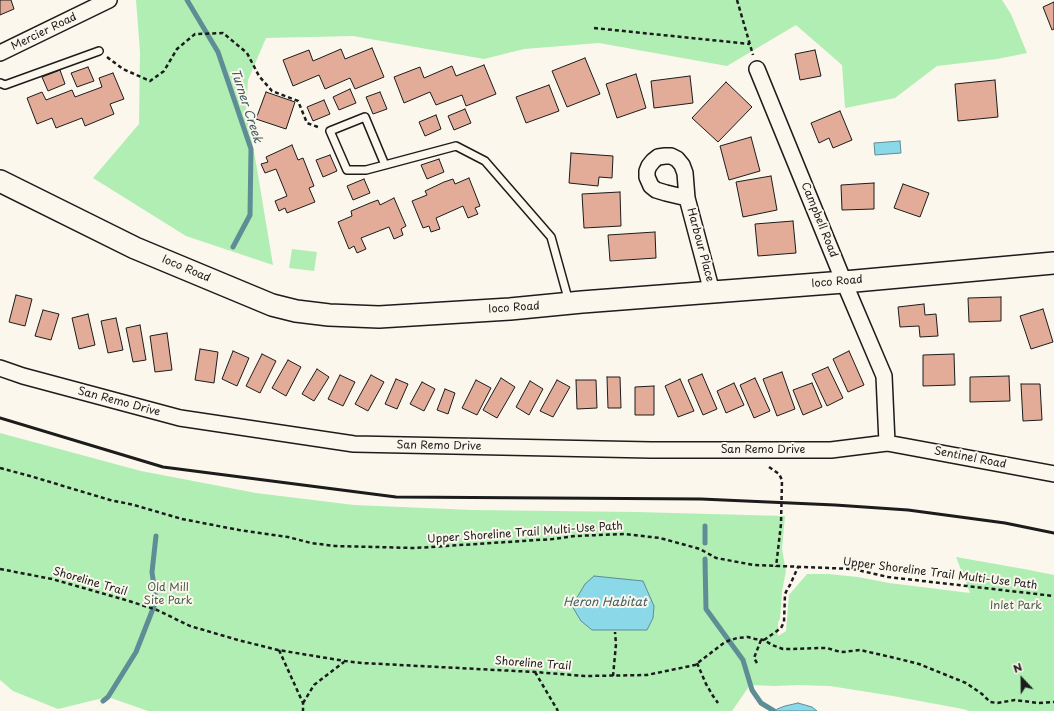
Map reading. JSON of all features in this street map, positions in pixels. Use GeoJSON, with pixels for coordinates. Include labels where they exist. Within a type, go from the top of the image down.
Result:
{"type":"FeatureCollection","features":[{"type":"Feature","properties":{"kind":"main road","name":"Ioco Road"},"geometry":{"type":"LineString","coordinates":[[0,181],[135,248],[272,305],[296,311],[329,315],[380,317],[510,309],[844,282],[1054,263]]}},
{"type":"Feature","properties":{"kind":"street","name":"Mercier Road"},"geometry":{"type":"LineString","coordinates":[[0,53],[109,0]]}},
{"type":"Feature","properties":{"kind":"street","name":"Campbell Road"},"geometry":{"type":"LineString","coordinates":[[757,69],[884,376],[887,443]]}},
{"type":"Feature","properties":{"kind":"street","name":"Harbour Place"},"geometry":{"type":"LineString","coordinates":[[687,198],[712,292]]}},
{"type":"Feature","properties":{"kind":"street","name":"San Remo Drive"},"geometry":{"type":"LineString","coordinates":[[0,368],[23,376],[180,418],[354,444],[651,450],[831,450],[887,443]]}},
{"type":"Feature","properties":{"kind":"street","name":"Sentinel Road"},"geometry":{"type":"LineString","coordinates":[[887,443],[1054,474]]}},
{"type":"Feature","properties":{"kind":"lane"},"geometry":{"type":"LineString","coordinates":[[0,83],[5,85],[99,51]]}},
{"type":"Feature","properties":{"kind":"lane"},"geometry":{"type":"LineString","coordinates":[[385,165],[365,117],[330,131],[347,170],[366,170],[385,165],[456,146],[485,161],[551,237],[569,304]]}},
{"type":"Feature","properties":{"kind":"path"},"geometry":{"type":"LineString","coordinates":[[594,28],[750,44],[737,0]]}},
{"type":"Feature","properties":{"kind":"path"},"geometry":{"type":"LineString","coordinates":[[99,51],[123,70],[150,81],[164,71],[177,49],[195,34],[224,33],[247,53],[259,76],[272,91],[298,101],[307,124],[330,131]]}},
{"type":"Feature","properties":{"kind":"path"},"geometry":{"type":"LineString","coordinates":[[764,450],[765,464],[779,474],[782,480],[781,524],[776,566]]}},
{"type":"Feature","properties":{"kind":"path","name":"Upper Shoreline Trail Multi-Use Path"},"geometry":{"type":"LineString","coordinates":[[0,468],[182,519],[239,530],[288,537],[311,543],[335,546],[415,548],[553,539],[575,536],[624,534],[660,538],[700,549],[716,558],[754,565],[853,569],[888,577],[1054,596]]}},
{"type":"Feature","properties":{"kind":"path"},"geometry":{"type":"LineString","coordinates":[[757,663],[754,658],[762,640],[781,628],[784,622],[785,594],[798,567]]}},
{"type":"Feature","properties":{"kind":"path","name":"Shoreline Trail"},"geometry":{"type":"LineString","coordinates":[[0,570],[52,579],[129,601],[157,610],[190,626],[238,640],[278,650],[345,661],[584,676],[647,675],[686,667],[697,663],[725,642],[737,638],[748,637],[762,640],[783,648],[827,648],[837,652],[860,650],[919,664],[966,683],[982,694],[990,702],[997,703],[1015,700],[1038,703],[1054,702]]}},
{"type":"Feature","properties":{"kind":"path"},"geometry":{"type":"LineString","coordinates":[[613,676],[616,644],[615,632]]}},
{"type":"Feature","properties":{"kind":"path"},"geometry":{"type":"LineString","coordinates":[[278,650],[302,703],[303,711]]}},
{"type":"Feature","properties":{"kind":"path"},"geometry":{"type":"LineString","coordinates":[[302,703],[314,686],[345,661]]}},
{"type":"Feature","properties":{"kind":"path"},"geometry":{"type":"LineString","coordinates":[[697,663],[706,684],[718,702]]}},
{"type":"Feature","properties":{"kind":"path"},"geometry":{"type":"LineString","coordinates":[[535,672],[558,711]]}},
{"type":"Feature","properties":{"kind":"green space"},"geometry":{"type":"Polygon","coordinates":[[[136,0],[1002,0],[1011,14],[1027,53],[997,59],[937,66],[895,98],[845,108],[842,65],[796,25],[727,66],[599,43],[524,49],[484,59],[353,36],[266,38],[248,80],[246,113],[273,265],[186,236],[93,178],[139,124],[140,52],[136,0]]]}},
{"type":"Feature","properties":{"kind":"green space"},"geometry":{"type":"Polygon","coordinates":[[[292,249],[317,252],[314,271],[289,268],[292,249]]]}},
{"type":"Feature","properties":{"kind":"green space","name":"Old Mill Site Park"},"geometry":{"type":"Polygon","coordinates":[[[0,433],[141,471],[256,493],[354,505],[472,510],[785,516],[782,549],[786,571],[782,591],[780,619],[778,622],[778,636],[786,631],[789,595],[807,574],[828,574],[858,577],[889,583],[970,593],[956,557],[1054,575],[1054,711],[969,711],[893,696],[830,686],[798,685],[750,685],[732,711],[148,711],[108,697],[95,711],[107,697],[58,709],[13,691],[0,680],[0,433]]]}},
{"type":"Feature","properties":{"kind":"water"},"geometry":{"type":"Polygon","coordinates":[[[900,141],[901,153],[875,155],[874,143],[900,141]]]}},
{"type":"Feature","properties":{"kind":"water","name":"Heron Habitat"},"geometry":{"type":"Polygon","coordinates":[[[594,576],[643,581],[654,606],[653,618],[647,630],[592,630],[581,621],[572,606],[585,584],[594,576]]]}},
{"type":"Feature","properties":{"kind":"water"},"geometry":{"type":"Polygon","coordinates":[[[798,703],[812,707],[817,711],[776,711],[777,709],[785,706],[798,703]]]}},
{"type":"Feature","properties":{"kind":"building"},"geometry":{"type":"Polygon","coordinates":[[[0,0],[11,0],[14,9],[0,15],[0,0]]]}},
{"type":"Feature","properties":{"kind":"building"},"geometry":{"type":"Polygon","coordinates":[[[1054,2],[1054,29],[1052,30],[1043,7],[1054,2]]]}},
{"type":"Feature","properties":{"kind":"building"},"geometry":{"type":"Polygon","coordinates":[[[372,48],[384,77],[355,89],[350,78],[325,89],[319,75],[293,86],[283,60],[309,50],[313,61],[341,49],[345,59],[372,48]]]}},
{"type":"Feature","properties":{"kind":"building"},"geometry":{"type":"Polygon","coordinates":[[[815,50],[821,76],[800,80],[795,54],[815,50]]]}},
{"type":"Feature","properties":{"kind":"building"},"geometry":{"type":"Polygon","coordinates":[[[585,58],[600,94],[567,107],[552,71],[585,58]]]}},
{"type":"Feature","properties":{"kind":"building"},"geometry":{"type":"Polygon","coordinates":[[[484,65],[496,94],[466,106],[462,95],[436,105],[430,92],[404,103],[394,77],[420,67],[424,78],[452,66],[456,76],[484,65]]]}},
{"type":"Feature","properties":{"kind":"building"},"geometry":{"type":"Polygon","coordinates":[[[88,67],[94,81],[77,87],[71,73],[88,67]]]}},
{"type":"Feature","properties":{"kind":"building"},"geometry":{"type":"Polygon","coordinates":[[[60,70],[65,84],[48,91],[42,77],[60,70]]]}},
{"type":"Feature","properties":{"kind":"building"},"geometry":{"type":"Polygon","coordinates":[[[113,73],[124,99],[110,104],[114,114],[85,126],[82,118],[56,128],[52,118],[37,124],[27,98],[42,92],[46,100],[72,90],[75,97],[102,87],[99,78],[113,73]]]}},
{"type":"Feature","properties":{"kind":"building"},"geometry":{"type":"Polygon","coordinates":[[[636,74],[646,108],[617,118],[606,84],[636,74]]]}},
{"type":"Feature","properties":{"kind":"building"},"geometry":{"type":"Polygon","coordinates":[[[690,76],[693,103],[654,108],[651,81],[690,76]]]}},
{"type":"Feature","properties":{"kind":"building"},"geometry":{"type":"Polygon","coordinates":[[[995,80],[998,117],[958,121],[955,84],[995,80]]]}},
{"type":"Feature","properties":{"kind":"building"},"geometry":{"type":"Polygon","coordinates":[[[726,82],[752,107],[718,142],[692,118],[726,82]]]}},
{"type":"Feature","properties":{"kind":"building"},"geometry":{"type":"Polygon","coordinates":[[[549,85],[559,111],[526,123],[516,97],[549,85]]]}},
{"type":"Feature","properties":{"kind":"building"},"geometry":{"type":"Polygon","coordinates":[[[350,89],[356,103],[339,110],[333,97],[350,89]]]}},
{"type":"Feature","properties":{"kind":"building"},"geometry":{"type":"Polygon","coordinates":[[[266,92],[295,102],[286,129],[256,119],[266,92]]]}},
{"type":"Feature","properties":{"kind":"building"},"geometry":{"type":"Polygon","coordinates":[[[380,92],[387,109],[373,114],[366,97],[380,92]]]}},
{"type":"Feature","properties":{"kind":"building"},"geometry":{"type":"Polygon","coordinates":[[[324,100],[330,114],[313,121],[307,107],[324,100]]]}},
{"type":"Feature","properties":{"kind":"building"},"geometry":{"type":"Polygon","coordinates":[[[465,109],[471,123],[454,130],[448,116],[465,109]]]}},
{"type":"Feature","properties":{"kind":"building"},"geometry":{"type":"Polygon","coordinates":[[[840,111],[852,140],[833,148],[829,138],[819,143],[811,123],[840,111]]]}},
{"type":"Feature","properties":{"kind":"building"},"geometry":{"type":"Polygon","coordinates":[[[436,115],[441,129],[425,136],[419,122],[436,115]]]}},
{"type":"Feature","properties":{"kind":"building"},"geometry":{"type":"Polygon","coordinates":[[[751,137],[760,171],[729,180],[720,146],[751,137]]]}},
{"type":"Feature","properties":{"kind":"building"},"geometry":{"type":"Polygon","coordinates":[[[292,145],[298,160],[303,158],[314,186],[309,188],[315,202],[287,213],[285,208],[279,211],[275,201],[287,196],[276,169],[265,173],[261,164],[268,162],[266,157],[292,145]]]}},
{"type":"Feature","properties":{"kind":"building"},"geometry":{"type":"Polygon","coordinates":[[[571,153],[613,156],[612,178],[599,177],[598,186],[569,183],[571,153]]]}},
{"type":"Feature","properties":{"kind":"building"},"geometry":{"type":"Polygon","coordinates":[[[330,155],[337,171],[323,177],[316,160],[330,155]]]}},
{"type":"Feature","properties":{"kind":"building"},"geometry":{"type":"Polygon","coordinates":[[[439,159],[444,172],[427,179],[421,165],[439,159]]]}},
{"type":"Feature","properties":{"kind":"building"},"geometry":{"type":"Polygon","coordinates":[[[771,176],[777,210],[743,217],[736,182],[771,176]]]}},
{"type":"Feature","properties":{"kind":"building"},"geometry":{"type":"Polygon","coordinates":[[[469,178],[480,206],[475,208],[478,214],[468,218],[463,206],[436,218],[440,229],[431,232],[429,226],[423,228],[412,201],[427,195],[425,191],[444,182],[453,179],[455,184],[469,178]]]}},
{"type":"Feature","properties":{"kind":"building"},"geometry":{"type":"Polygon","coordinates":[[[364,179],[370,193],[353,200],[347,186],[364,179]]]}},
{"type":"Feature","properties":{"kind":"building"},"geometry":{"type":"Polygon","coordinates":[[[874,183],[874,209],[842,210],[841,185],[874,183]]]}},
{"type":"Feature","properties":{"kind":"building"},"geometry":{"type":"Polygon","coordinates":[[[903,184],[929,193],[920,217],[894,208],[903,184]]]}},
{"type":"Feature","properties":{"kind":"building"},"geometry":{"type":"Polygon","coordinates":[[[620,192],[621,226],[584,228],[582,194],[620,192]]]}},
{"type":"Feature","properties":{"kind":"building"},"geometry":{"type":"Polygon","coordinates":[[[394,198],[406,226],[401,229],[403,235],[394,239],[389,227],[361,238],[366,249],[357,253],[354,246],[349,249],[338,222],[352,216],[351,211],[378,200],[380,205],[394,198]]]}},
{"type":"Feature","properties":{"kind":"building"},"geometry":{"type":"Polygon","coordinates":[[[793,221],[796,253],[758,256],[755,224],[793,221]]]}},
{"type":"Feature","properties":{"kind":"building"},"geometry":{"type":"Polygon","coordinates":[[[655,232],[656,258],[610,261],[608,235],[655,232]]]}},
{"type":"Feature","properties":{"kind":"building"},"geometry":{"type":"Polygon","coordinates":[[[16,295],[32,299],[25,326],[9,322],[16,295]]]}},
{"type":"Feature","properties":{"kind":"building"},"geometry":{"type":"Polygon","coordinates":[[[1001,297],[1001,321],[969,322],[968,298],[1001,297]]]}},
{"type":"Feature","properties":{"kind":"building"},"geometry":{"type":"Polygon","coordinates":[[[924,304],[925,315],[936,314],[938,336],[920,337],[919,326],[900,327],[898,307],[924,304]]]}},
{"type":"Feature","properties":{"kind":"building"},"geometry":{"type":"Polygon","coordinates":[[[1043,309],[1053,342],[1031,349],[1020,316],[1043,309]]]}},
{"type":"Feature","properties":{"kind":"building"},"geometry":{"type":"Polygon","coordinates":[[[43,310],[59,314],[51,340],[35,336],[43,310]]]}},
{"type":"Feature","properties":{"kind":"building"},"geometry":{"type":"Polygon","coordinates":[[[88,314],[95,345],[79,349],[72,318],[88,314]]]}},
{"type":"Feature","properties":{"kind":"building"},"geometry":{"type":"Polygon","coordinates":[[[116,318],[123,350],[108,353],[101,321],[116,318]]]}},
{"type":"Feature","properties":{"kind":"building"},"geometry":{"type":"Polygon","coordinates":[[[140,325],[146,360],[133,362],[126,328],[140,325]]]}},
{"type":"Feature","properties":{"kind":"building"},"geometry":{"type":"Polygon","coordinates":[[[167,333],[172,370],[155,372],[150,336],[167,333]]]}},
{"type":"Feature","properties":{"kind":"building"},"geometry":{"type":"Polygon","coordinates":[[[200,349],[218,352],[214,383],[195,380],[200,349]]]}},
{"type":"Feature","properties":{"kind":"building"},"geometry":{"type":"Polygon","coordinates":[[[233,351],[249,358],[237,386],[222,379],[233,351]]]}},
{"type":"Feature","properties":{"kind":"building"},"geometry":{"type":"Polygon","coordinates":[[[849,351],[864,385],[848,392],[833,359],[849,351]]]}},
{"type":"Feature","properties":{"kind":"building"},"geometry":{"type":"Polygon","coordinates":[[[262,354],[276,361],[260,393],[246,386],[262,354]]]}},
{"type":"Feature","properties":{"kind":"building"},"geometry":{"type":"Polygon","coordinates":[[[954,354],[955,385],[923,386],[923,355],[954,354]]]}},
{"type":"Feature","properties":{"kind":"building"},"geometry":{"type":"Polygon","coordinates":[[[288,360],[301,367],[286,396],[272,388],[288,360]]]}},
{"type":"Feature","properties":{"kind":"building"},"geometry":{"type":"Polygon","coordinates":[[[828,367],[843,398],[827,406],[812,374],[828,367]]]}},
{"type":"Feature","properties":{"kind":"building"},"geometry":{"type":"Polygon","coordinates":[[[317,369],[329,377],[314,401],[302,394],[317,369]]]}},
{"type":"Feature","properties":{"kind":"building"},"geometry":{"type":"Polygon","coordinates":[[[782,372],[795,409],[777,416],[763,379],[782,372]]]}},
{"type":"Feature","properties":{"kind":"building"},"geometry":{"type":"Polygon","coordinates":[[[702,374],[717,409],[703,415],[688,380],[702,374]]]}},
{"type":"Feature","properties":{"kind":"building"},"geometry":{"type":"Polygon","coordinates":[[[340,375],[355,382],[343,406],[328,399],[340,375]]]}},
{"type":"Feature","properties":{"kind":"building"},"geometry":{"type":"Polygon","coordinates":[[[371,375],[384,382],[368,411],[355,404],[371,375]]]}},
{"type":"Feature","properties":{"kind":"building"},"geometry":{"type":"Polygon","coordinates":[[[1009,376],[1010,401],[970,402],[970,377],[1009,376]]]}},
{"type":"Feature","properties":{"kind":"building"},"geometry":{"type":"Polygon","coordinates":[[[607,377],[620,377],[621,408],[608,408],[607,377]]]}},
{"type":"Feature","properties":{"kind":"building"},"geometry":{"type":"Polygon","coordinates":[[[501,378],[515,387],[497,418],[483,410],[501,378]]]}},
{"type":"Feature","properties":{"kind":"building"},"geometry":{"type":"Polygon","coordinates":[[[755,378],[770,411],[754,418],[740,385],[755,378]]]}},
{"type":"Feature","properties":{"kind":"building"},"geometry":{"type":"Polygon","coordinates":[[[396,379],[408,384],[397,409],[385,404],[396,379]]]}},
{"type":"Feature","properties":{"kind":"building"},"geometry":{"type":"Polygon","coordinates":[[[680,379],[694,411],[678,417],[665,386],[680,379]]]}},
{"type":"Feature","properties":{"kind":"building"},"geometry":{"type":"Polygon","coordinates":[[[476,380],[491,388],[477,415],[462,408],[476,380]]]}},
{"type":"Feature","properties":{"kind":"building"},"geometry":{"type":"Polygon","coordinates":[[[557,380],[570,387],[553,417],[540,411],[557,380]]]}},
{"type":"Feature","properties":{"kind":"building"},"geometry":{"type":"Polygon","coordinates":[[[576,380],[596,380],[597,408],[577,409],[576,380]]]}},
{"type":"Feature","properties":{"kind":"building"},"geometry":{"type":"Polygon","coordinates":[[[530,381],[543,389],[529,415],[516,407],[530,381]]]}},
{"type":"Feature","properties":{"kind":"building"},"geometry":{"type":"Polygon","coordinates":[[[422,382],[435,389],[424,411],[410,404],[422,382]]]}},
{"type":"Feature","properties":{"kind":"building"},"geometry":{"type":"Polygon","coordinates":[[[734,383],[744,405],[726,413],[717,391],[734,383]]]}},
{"type":"Feature","properties":{"kind":"building"},"geometry":{"type":"Polygon","coordinates":[[[812,383],[822,407],[803,415],[793,390],[812,383]]]}},
{"type":"Feature","properties":{"kind":"building"},"geometry":{"type":"Polygon","coordinates":[[[1021,384],[1040,384],[1042,420],[1023,421],[1021,384]]]}},
{"type":"Feature","properties":{"kind":"building"},"geometry":{"type":"Polygon","coordinates":[[[654,386],[654,415],[635,415],[635,387],[654,386]]]}},
{"type":"Feature","properties":{"kind":"building"},"geometry":{"type":"Polygon","coordinates":[[[445,389],[455,393],[448,414],[437,410],[445,389]]]}},
{"type":"Feature","properties":{"kind":"waterway","name":"Turner Creek"},"geometry":{"type":"LineString","coordinates":[[187,0],[218,52],[251,149],[250,215],[233,247]]}},
{"type":"Feature","properties":{"kind":"waterway"},"geometry":{"type":"LineString","coordinates":[[705,526],[705,543]]}},
{"type":"Feature","properties":{"kind":"waterway","name":"Turner Creek"},"geometry":{"type":"LineString","coordinates":[[103,701],[108,697],[136,652],[156,601],[152,572],[156,536]]}},
{"type":"Feature","properties":{"kind":"waterway"},"geometry":{"type":"LineString","coordinates":[[705,559],[706,609],[743,660],[752,690],[761,703],[774,711]]}},
{"type":"Feature","properties":{"kind":"railway"},"geometry":{"type":"LineString","coordinates":[[0,418],[163,467],[396,497],[701,499],[835,505],[908,510],[1005,523],[1054,533]]}},
{"type":"Feature","properties":{"kind":"park label","name":"Inlet Park"},"geometry":{"type":"Point","coordinates":[1016,606]}}]}
